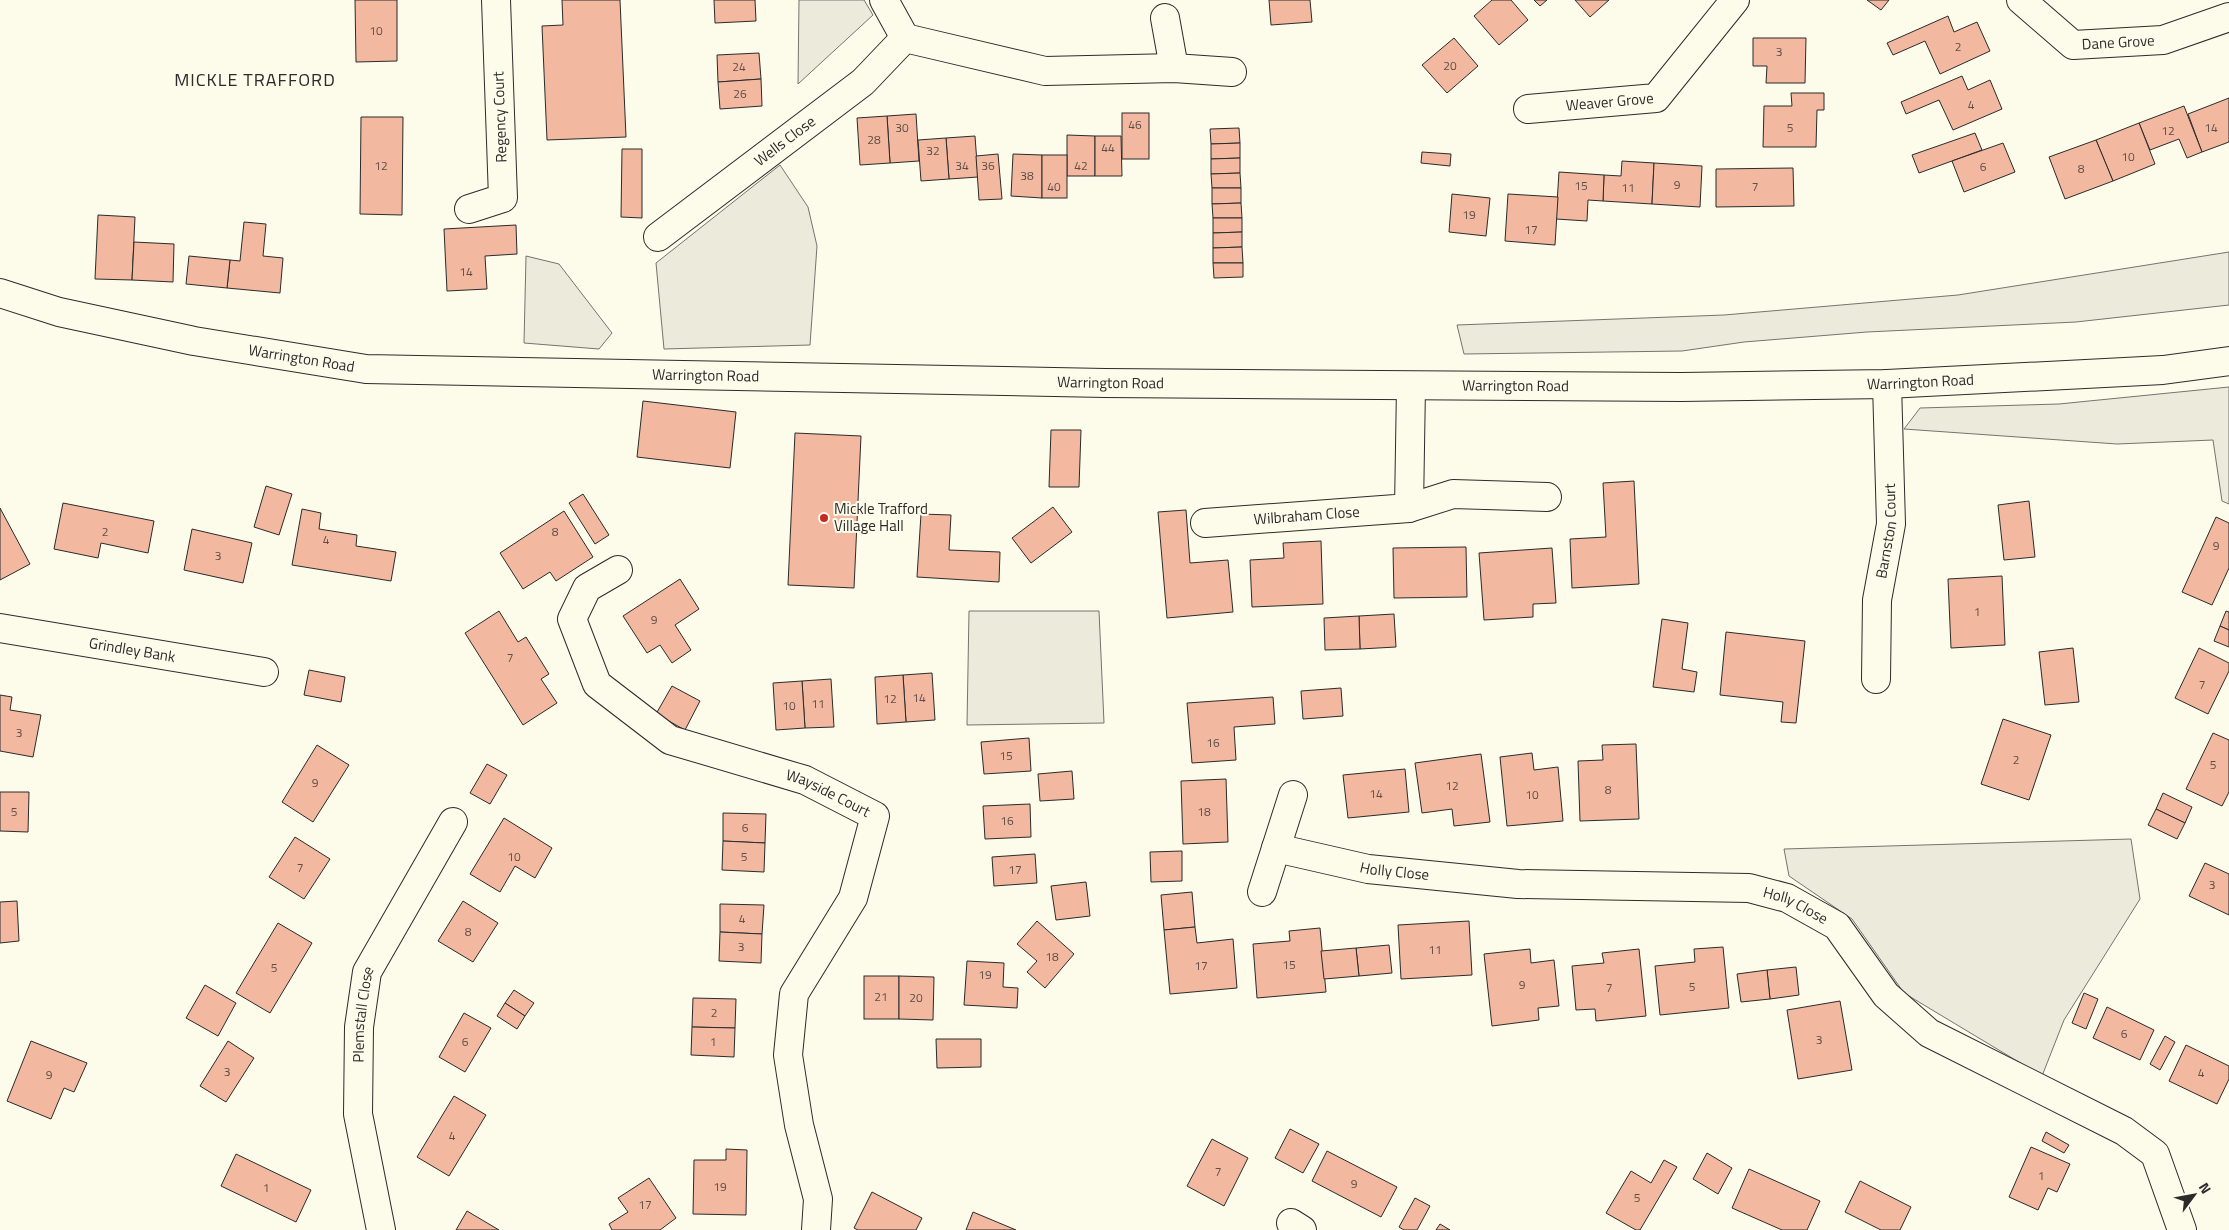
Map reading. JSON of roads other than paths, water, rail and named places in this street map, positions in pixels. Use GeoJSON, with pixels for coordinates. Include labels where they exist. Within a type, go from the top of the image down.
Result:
{"type":"FeatureCollection","features":[{"type":"Feature","properties":{"kind":"street","name":"Regency Court"},"geometry":{"type":"LineString","coordinates":[[469,209],[503,198],[496,0]]}},
{"type":"Feature","properties":{"kind":"street"},"geometry":{"type":"LineString","coordinates":[[884,0],[905,38],[1044,71],[1174,68],[1232,72]]}},
{"type":"Feature","properties":{"kind":"street","name":"Weaver Grove"},"geometry":{"type":"LineString","coordinates":[[1528,109],[1656,98],[1735,0]]}},
{"type":"Feature","properties":{"kind":"street","name":"Dane Grove"},"geometry":{"type":"LineString","coordinates":[[2021,0],[2073,45],[2163,40],[2229,17]]}},
{"type":"Feature","properties":{"kind":"street"},"geometry":{"type":"LineString","coordinates":[[1165,18],[1174,68]]}},
{"type":"Feature","properties":{"kind":"street","name":"Wells Close"},"geometry":{"type":"LineString","coordinates":[[658,237],[864,82],[905,38]]}},
{"type":"Feature","properties":{"kind":"street","name":"Warrington Road"},"geometry":{"type":"LineString","coordinates":[[0,293],[59,312],[194,341],[366,369],[1411,386],[1682,387],[1887,384],[2163,370],[2229,361]]}},
{"type":"Feature","properties":{"kind":"street","name":"Barnston Court"},"geometry":{"type":"LineString","coordinates":[[1876,679],[1877,600],[1892,524],[1887,384]]}},
{"type":"Feature","properties":{"kind":"street"},"geometry":{"type":"LineString","coordinates":[[1409,508],[1411,386]]}},
{"type":"Feature","properties":{"kind":"street","name":"Wilbraham Close"},"geometry":{"type":"LineString","coordinates":[[1205,523],[1409,508],[1453,494],[1547,497]]}},
{"type":"Feature","properties":{"kind":"street","name":"Wayside Court"},"geometry":{"type":"LineString","coordinates":[[618,570],[587,588],[572,619],[597,684],[670,740],[805,780],[875,816],[853,898],[794,994],[788,1055],[799,1125],[818,1199],[816,1230]]}},
{"type":"Feature","properties":{"kind":"street","name":"Grindley Bank"},"geometry":{"type":"LineString","coordinates":[[0,628],[264,672]]}},
{"type":"Feature","properties":{"kind":"street"},"geometry":{"type":"LineString","coordinates":[[1262,892],[1293,795]]}},
{"type":"Feature","properties":{"kind":"street","name":"Plemstall Close"},"geometry":{"type":"LineString","coordinates":[[381,1230],[358,1114],[358,1027],[367,972],[453,822]]}},
{"type":"Feature","properties":{"kind":"street","name":"Holly Close"},"geometry":{"type":"LineString","coordinates":[[1276,848],[1368,869],[1518,884],[1748,888],[1787,898],[1837,926],[1886,994],[1930,1033],[2124,1131],[2155,1154],[2182,1230]]}},
{"type":"Feature","properties":{"kind":"place","name":"Mickle Trafford Village Hall"},"geometry":{"type":"Point","coordinates":[824,518]}},
{"type":"Feature","properties":{"kind":"district","name":"MICKLE TRAFFORD"},"geometry":{"type":"Point","coordinates":[255,80]}}]}
